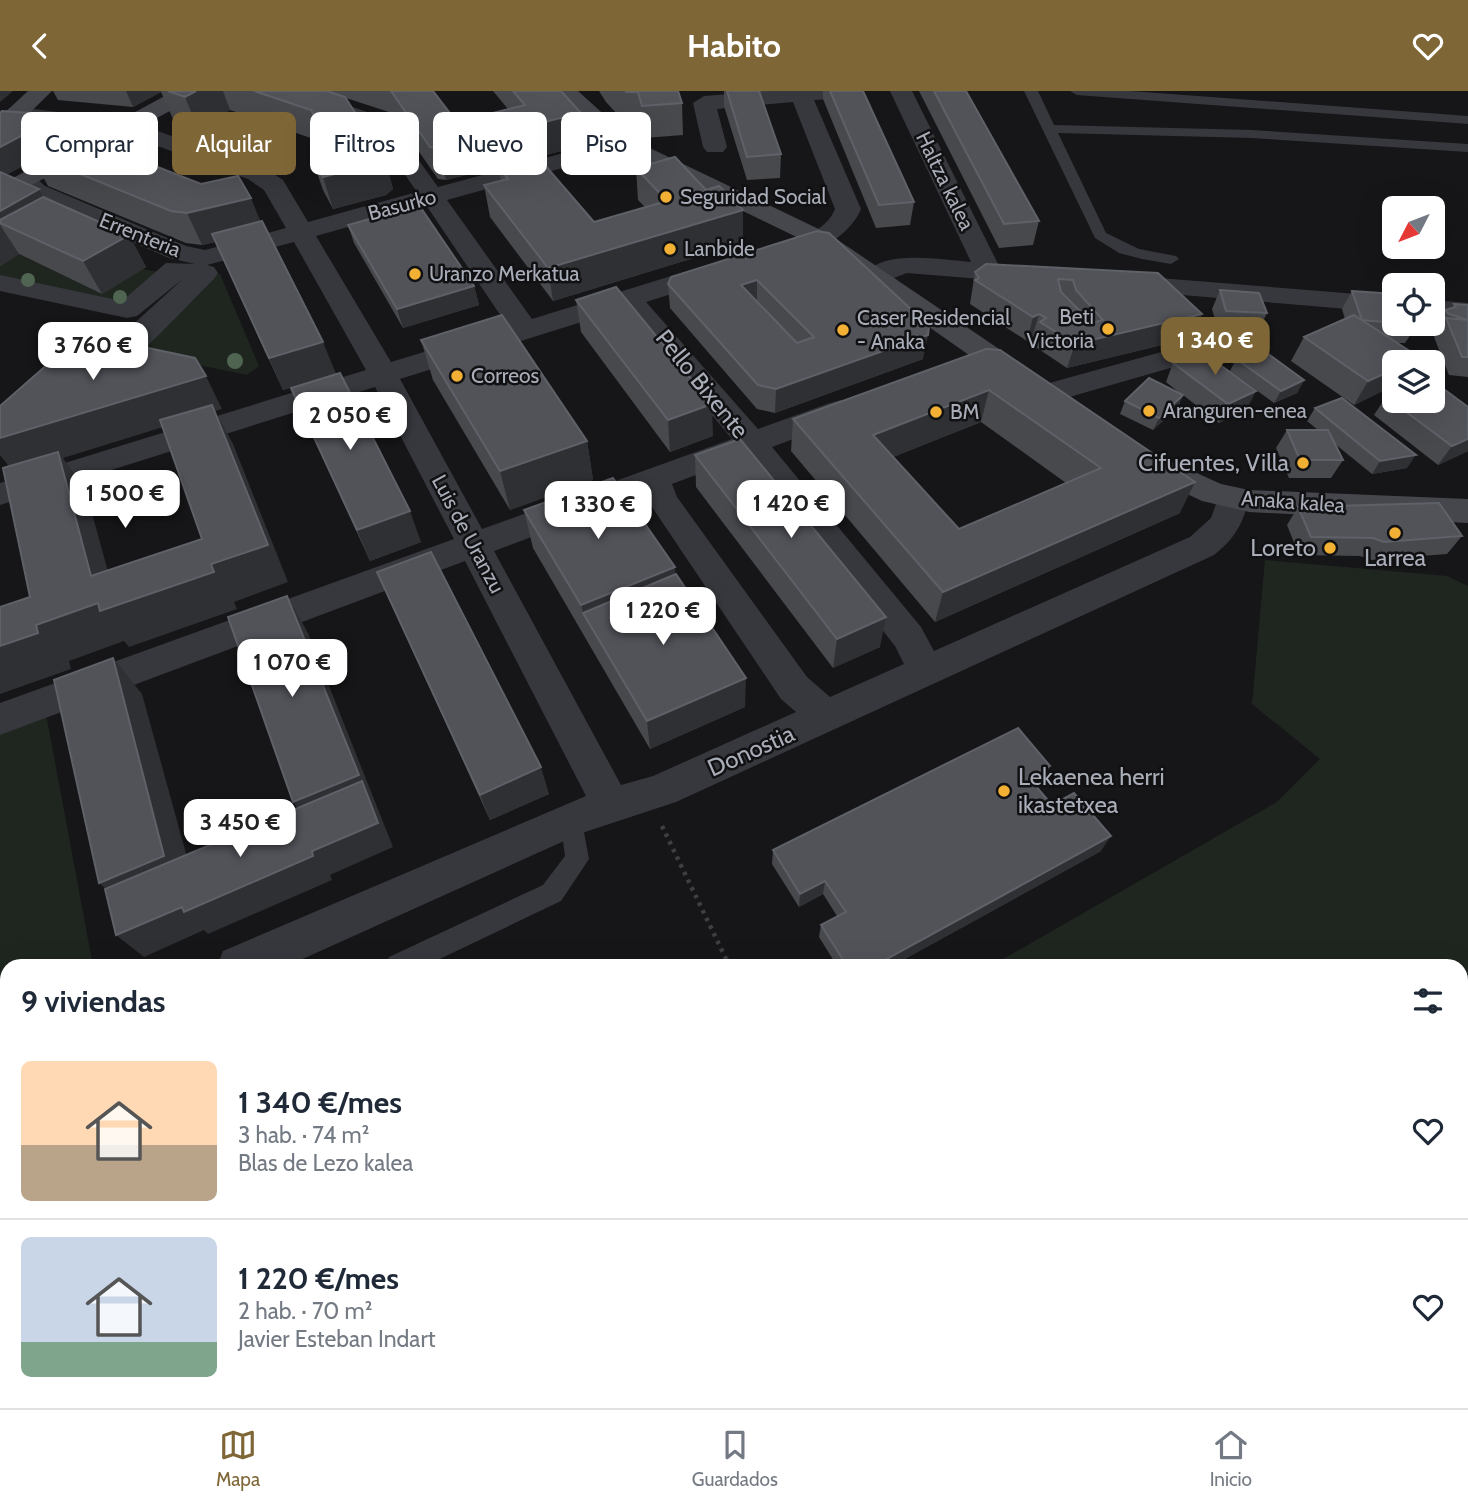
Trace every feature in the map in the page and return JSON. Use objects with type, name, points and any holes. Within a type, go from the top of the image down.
[{"type":"street","points":[[8,121],[41,91]]},
{"type":"street","points":[[153,112],[190,91]]},
{"type":"street","points":[[285,91],[378,122],[517,316],[519,322],[516,333]]},
{"type":"street","points":[[565,91],[588,112]]},
{"type":"street","points":[[715,147],[704,103],[844,91]]},
{"type":"street","name":"Haltza kalea","points":[[901,91],[988,271]]},
{"type":"street","points":[[0,494],[820,239],[841,225],[848,209],[802,95]]},
{"type":"street","name":"Luis de Uranzu","points":[[158,139],[267,179],[274,185],[383,374],[611,805]]},
{"type":"street","points":[[651,158],[820,239],[1078,416]]},
{"type":"street","name":"Basurko","points":[[302,232],[561,161]]},
{"type":"street","points":[[0,195],[37,175]]},
{"type":"street","name":"Errenteria","points":[[26,181],[36,191],[156,243],[194,256],[220,255],[302,232]]},
{"type":"street","points":[[875,277],[904,265],[1058,277]]},
{"type":"street","points":[[0,283],[127,310],[175,269],[205,273],[124,349],[73,392]]},
{"type":"street","points":[[1099,281],[1382,304]]},
{"type":"street","name":"Pello Bixente","points":[[629,299],[638,305],[908,637],[926,671]]},
{"type":"street","points":[[1445,309],[1468,311]]},
{"type":"street","points":[[1045,394],[1237,340]]},
{"type":"street","points":[[956,371],[992,358]]},
{"type":"street","points":[[0,719],[865,402]]},
{"type":"street","name":"Anaka kalea","points":[[1122,445],[1183,481],[1232,498],[1269,504],[1468,511]]},
{"type":"street","points":[[653,478],[662,500],[794,688],[827,717]]},
{"type":"street","name":"Donostia","points":[[255,959],[572,818],[663,790],[1202,547],[1224,529],[1231,514],[1232,498]]},
{"type":"lane","points":[[1031,91],[1100,235],[1115,247],[1134,254],[1171,259]]},
{"type":"lane","points":[[1077,91],[1468,120]]},
{"type":"lane","points":[[1048,129],[1252,134],[1468,148]]},
{"type":"lane","points":[[413,959],[552,893],[577,859],[572,818]]},
{"type":"path","points":[[663,790],[661,824],[727,959]]},
{"type":"shaded area","points":[[18,254],[102,294],[142,269],[169,274],[127,310],[0,283],[0,265]]},
{"type":"shaded area","points":[[205,273],[220,274],[259,366],[247,375],[124,350]]},
{"type":"shaded area","points":[[1265,560],[1447,576],[1468,586],[1468,959],[1003,959],[1277,802],[1320,759],[1252,704]]},
{"type":"shaded area","points":[[44,703],[92,959],[0,959],[0,719]]},
{"type":"building","points":[[168,91],[196,91],[185,97]]},
{"type":"building","points":[[254,91],[327,91],[345,97],[355,112],[311,110]]},
{"type":"building","points":[[391,91],[433,91],[449,112],[433,112],[433,147],[419,131],[419,112],[406,112]]},
{"type":"building","points":[[513,91],[561,91],[580,112],[561,112],[561,118],[547,121],[547,112],[497,112],[525,105]]},
{"type":"building","points":[[625,91],[678,91],[682,103],[642,106],[638,92]]},
{"type":"building","points":[[727,91],[759,91],[781,154],[747,157]]},
{"type":"building","points":[[830,91],[863,91],[914,202],[879,205]]},
{"type":"building","points":[[934,91],[966,91],[1039,221],[1004,224]]},
{"type":"building","points":[[21,112],[21,136],[0,147],[0,113]]},
{"type":"building","points":[[675,157],[706,190],[719,186],[743,210],[548,268],[484,185],[508,179],[505,175],[547,175],[547,168],[594,222],[667,201],[643,175],[651,175],[651,164]]},
{"type":"building","points":[[158,167],[172,175],[201,184],[238,176],[251,198],[187,213],[171,211],[83,175],[158,175]]},
{"type":"building","points":[[0,172],[39,189],[0,211]]},
{"type":"building","points":[[43,197],[129,235],[83,261],[0,223],[0,220]]},
{"type":"building","name":"Uranzo Merkatua","points":[[419,205],[474,286],[397,309],[348,225]]},
{"type":"building","points":[[262,221],[323,342],[269,358],[212,234]]},
{"type":"building","name":"Caser Residencial - Anaka","points":[[817,231],[829,233],[929,326],[928,335],[776,389],[758,385],[668,284],[671,277]],"holes":[[[757,280],[814,337],[797,343],[741,285]]]},
{"type":"building","points":[[986,264],[1158,273],[1202,314],[1075,344],[1040,322],[1046,318],[1039,314],[1033,317],[975,280],[979,278],[975,272]],"holes":[[[1058,279],[1073,280],[1076,290],[1103,320],[1092,323],[1061,292]]]},
{"type":"building","points":[[616,287],[712,404],[668,420],[576,300]]},
{"type":"building","points":[[1220,290],[1259,293],[1267,313],[1226,311]]},
{"type":"building","points":[[1352,291],[1382,293],[1382,322],[1362,320]]},
{"type":"building","points":[[1454,304],[1468,305],[1468,320],[1445,310],[1456,307]]},
{"type":"building","points":[[502,315],[587,441],[500,471],[421,340]]},
{"type":"building","points":[[1354,315],[1382,333],[1382,336],[1386,336],[1408,350],[1382,350],[1382,375],[1368,381],[1304,337]]},
{"type":"building","points":[[1446,318],[1468,320],[1468,357],[1462,357]]},
{"type":"building","points":[[82,334],[195,358],[206,376],[0,438],[0,406]]},
{"type":"building","points":[[1260,348],[1304,380],[1281,391],[1236,359]]},
{"type":"building","points":[[986,349],[1000,350],[1195,482],[943,592],[793,419]],"holes":[[[989,390],[1101,468],[959,529],[873,435]]]},
{"type":"building","points":[[1201,351],[1256,391],[1228,404],[1173,363]]},
{"type":"building","points":[[340,373],[410,511],[357,530],[291,388]]},
{"type":"building","points":[[1149,378],[1183,395],[1159,418],[1125,401]]},
{"type":"building","points":[[1445,390],[1468,407],[1468,439],[1452,446],[1408,413],[1445,413]]},
{"type":"building","points":[[1342,398],[1416,455],[1380,461],[1315,408]]},
{"type":"building","points":[[212,405],[268,545],[211,564],[214,572],[100,611],[98,603],[36,625],[38,633],[0,646],[0,607],[30,597],[3,468],[58,452],[91,576],[202,539],[160,420]]},
{"type":"building","points":[[1287,430],[1328,430],[1343,460],[1300,460]]},
{"type":"building","points":[[740,439],[886,617],[837,639],[695,455]]},
{"type":"building","points":[[613,478],[675,567],[581,605],[524,510]]},
{"type":"building","points":[[1439,503],[1462,536],[1384,542],[1373,538],[1311,537],[1298,507]]},
{"type":"building","points":[[431,552],[541,767],[480,795],[377,572]]},
{"type":"building","points":[[676,574],[746,678],[647,721],[583,613]]},
{"type":"building","points":[[287,596],[359,775],[293,802],[228,617]]},
{"type":"building","points":[[113,658],[164,856],[99,883],[54,680]]},
{"type":"building","points":[[1018,728],[1050,766],[1028,777],[1052,805],[1074,793],[1111,836],[887,959],[843,959],[821,925],[846,912],[825,881],[800,894],[773,850]]},
{"type":"building","points":[[362,781],[378,823],[312,851],[313,856],[184,912],[182,907],[116,935],[105,889]]},
{"type":"place","name":"Seguridad Social","points":[[666,197]]},
{"type":"place","name":"Lanbide","points":[[670,249]]},
{"type":"place","name":"Uranzo Merkatua","points":[[415,274]]},
{"type":"place","name":"Beti Victoria","points":[[1108,329]]},
{"type":"place","name":"Caser Residencial - Anaka","points":[[843,330]]},
{"type":"place","name":"Correos","points":[[457,376]]},
{"type":"place","name":"Aranguren-enea","points":[[1149,411]]},
{"type":"place","name":"BM","points":[[936,412]]},
{"type":"place","name":"Cifuentes, Villa","points":[[1303,463]]},
{"type":"place","name":"Larrea","points":[[1395,533]]},
{"type":"place","name":"Loreto","points":[[1330,548]]},
{"type":"place","name":"Lekaenea herri ikastetxea","points":[[1004,791]]}]
